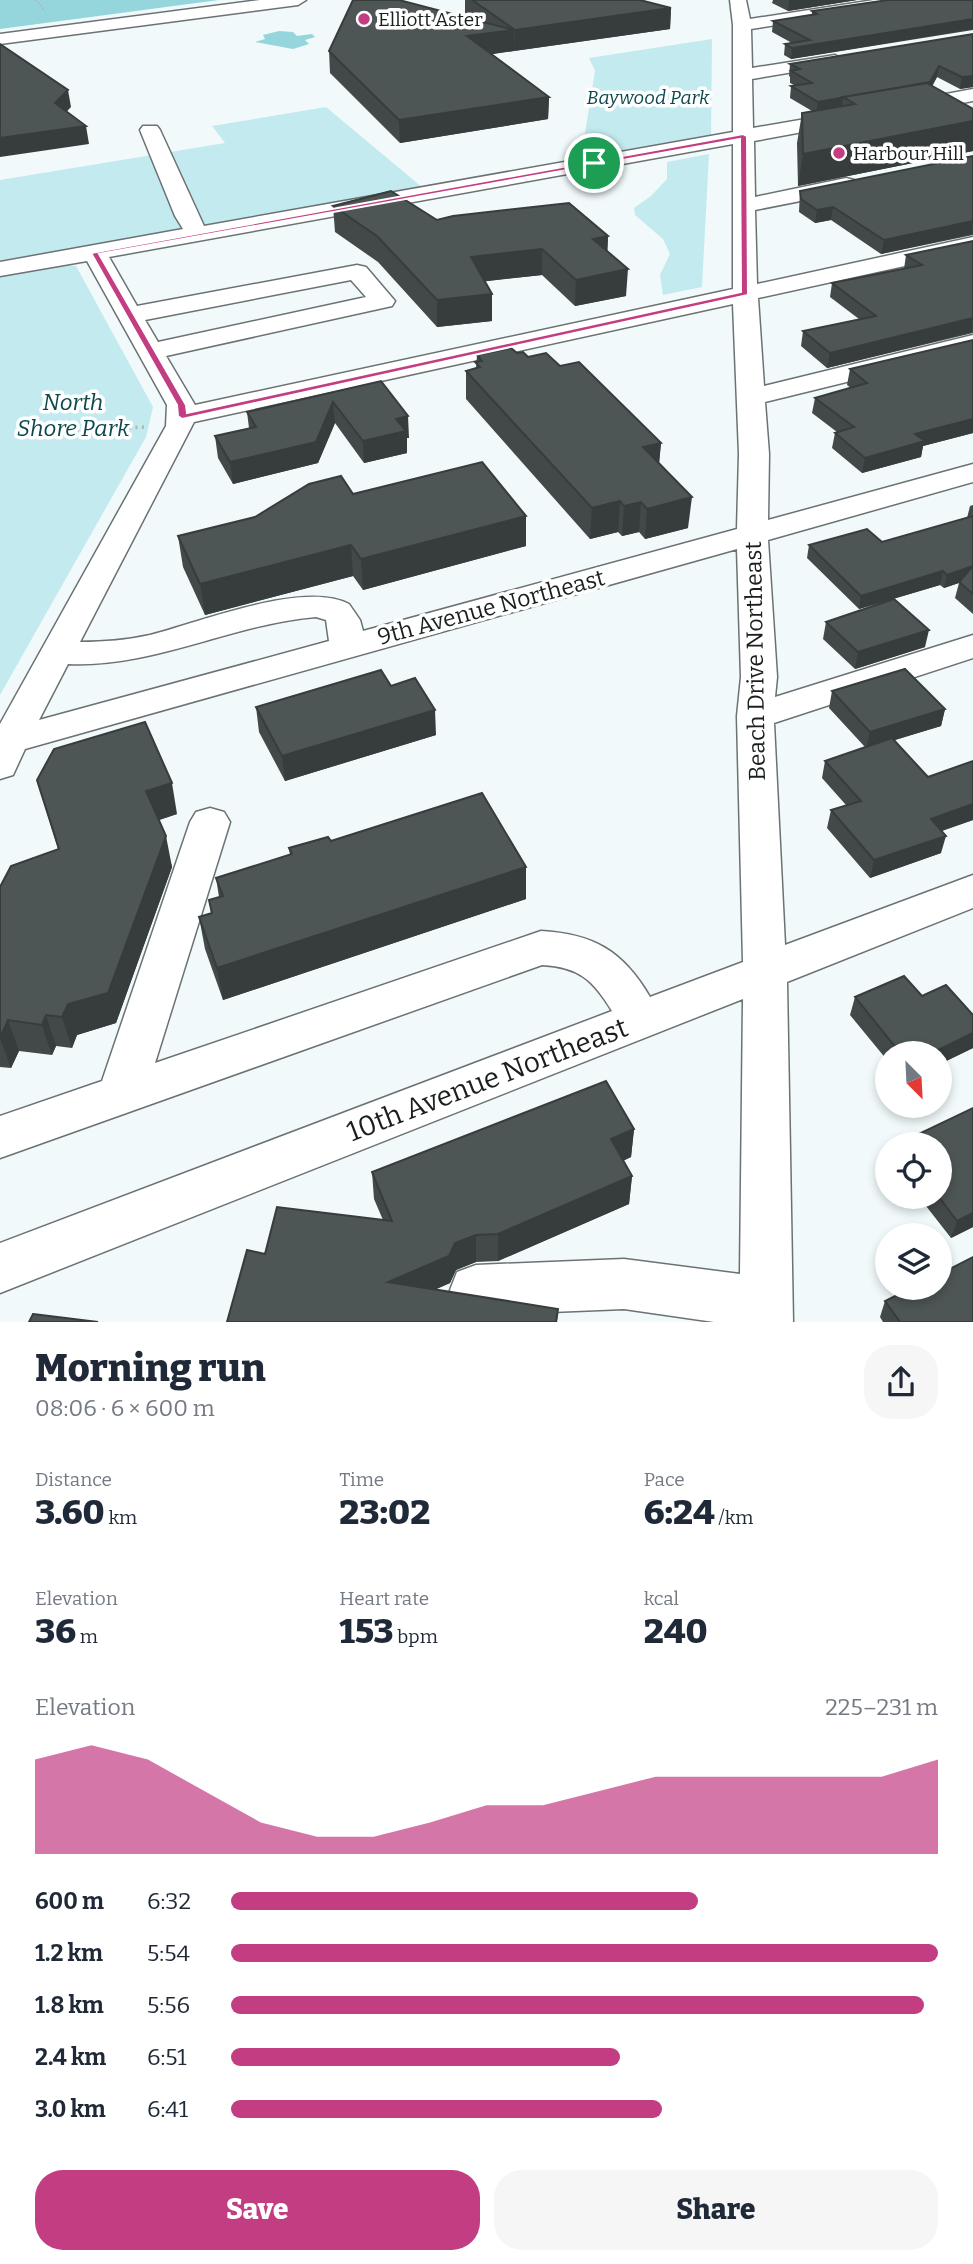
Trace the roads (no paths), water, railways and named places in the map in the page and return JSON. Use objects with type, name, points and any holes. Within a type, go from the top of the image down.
[{"type":"street","points":[[0,39],[298,0]]},
{"type":"street","name":"Beach Drive Northeast","points":[[738,0],[742,25],[745,293],[754,454],[752,535],[759,677],[755,716],[765,972],[766,1313]]},
{"type":"street","points":[[742,25],[908,0]]},
{"type":"street","points":[[741,75],[850,57]]},
{"type":"street","points":[[891,110],[973,95]]},
{"type":"street","points":[[929,103],[962,120]]},
{"type":"street","points":[[0,270],[863,115]]},
{"type":"street","points":[[150,130],[186,216],[198,234]]},
{"type":"street","points":[[746,205],[867,181]]},
{"type":"street","points":[[181,421],[973,244]]},
{"type":"street","points":[[5,754],[181,421],[181,405],[94,253]]},
{"type":"street","points":[[130,315],[357,272],[383,301],[151,351]]},
{"type":"street","points":[[751,397],[973,343]]},
{"type":"street","name":"9th Avenue Northeast","points":[[5,754],[346,646],[973,473]]},
{"type":"street","points":[[59,652],[92,654],[135,649],[288,608],[314,604],[335,610],[345,624],[346,646]]},
{"type":"street","points":[[755,716],[973,646]]},
{"type":"street","points":[[121,1095],[210,822]]},
{"type":"street","name":"10th Avenue Northeast","points":[[0,1268],[765,972],[970,896]]},
{"type":"street","points":[[0,1137],[541,948],[565,948],[599,962],[620,983],[640,1020]]},
{"type":"street","points":[[477,1290],[624,1284],[766,1313]]},
{"type":"place","name":"Elliott Aster","points":[[364,19]]},
{"type":"place","name":"Harbour Hill","points":[[839,153]]},
{"type":"park label","name":"Baywood Park","points":[[648,97]]},
{"type":"park label","name":"North Shore Park","points":[[73,415]]}]
